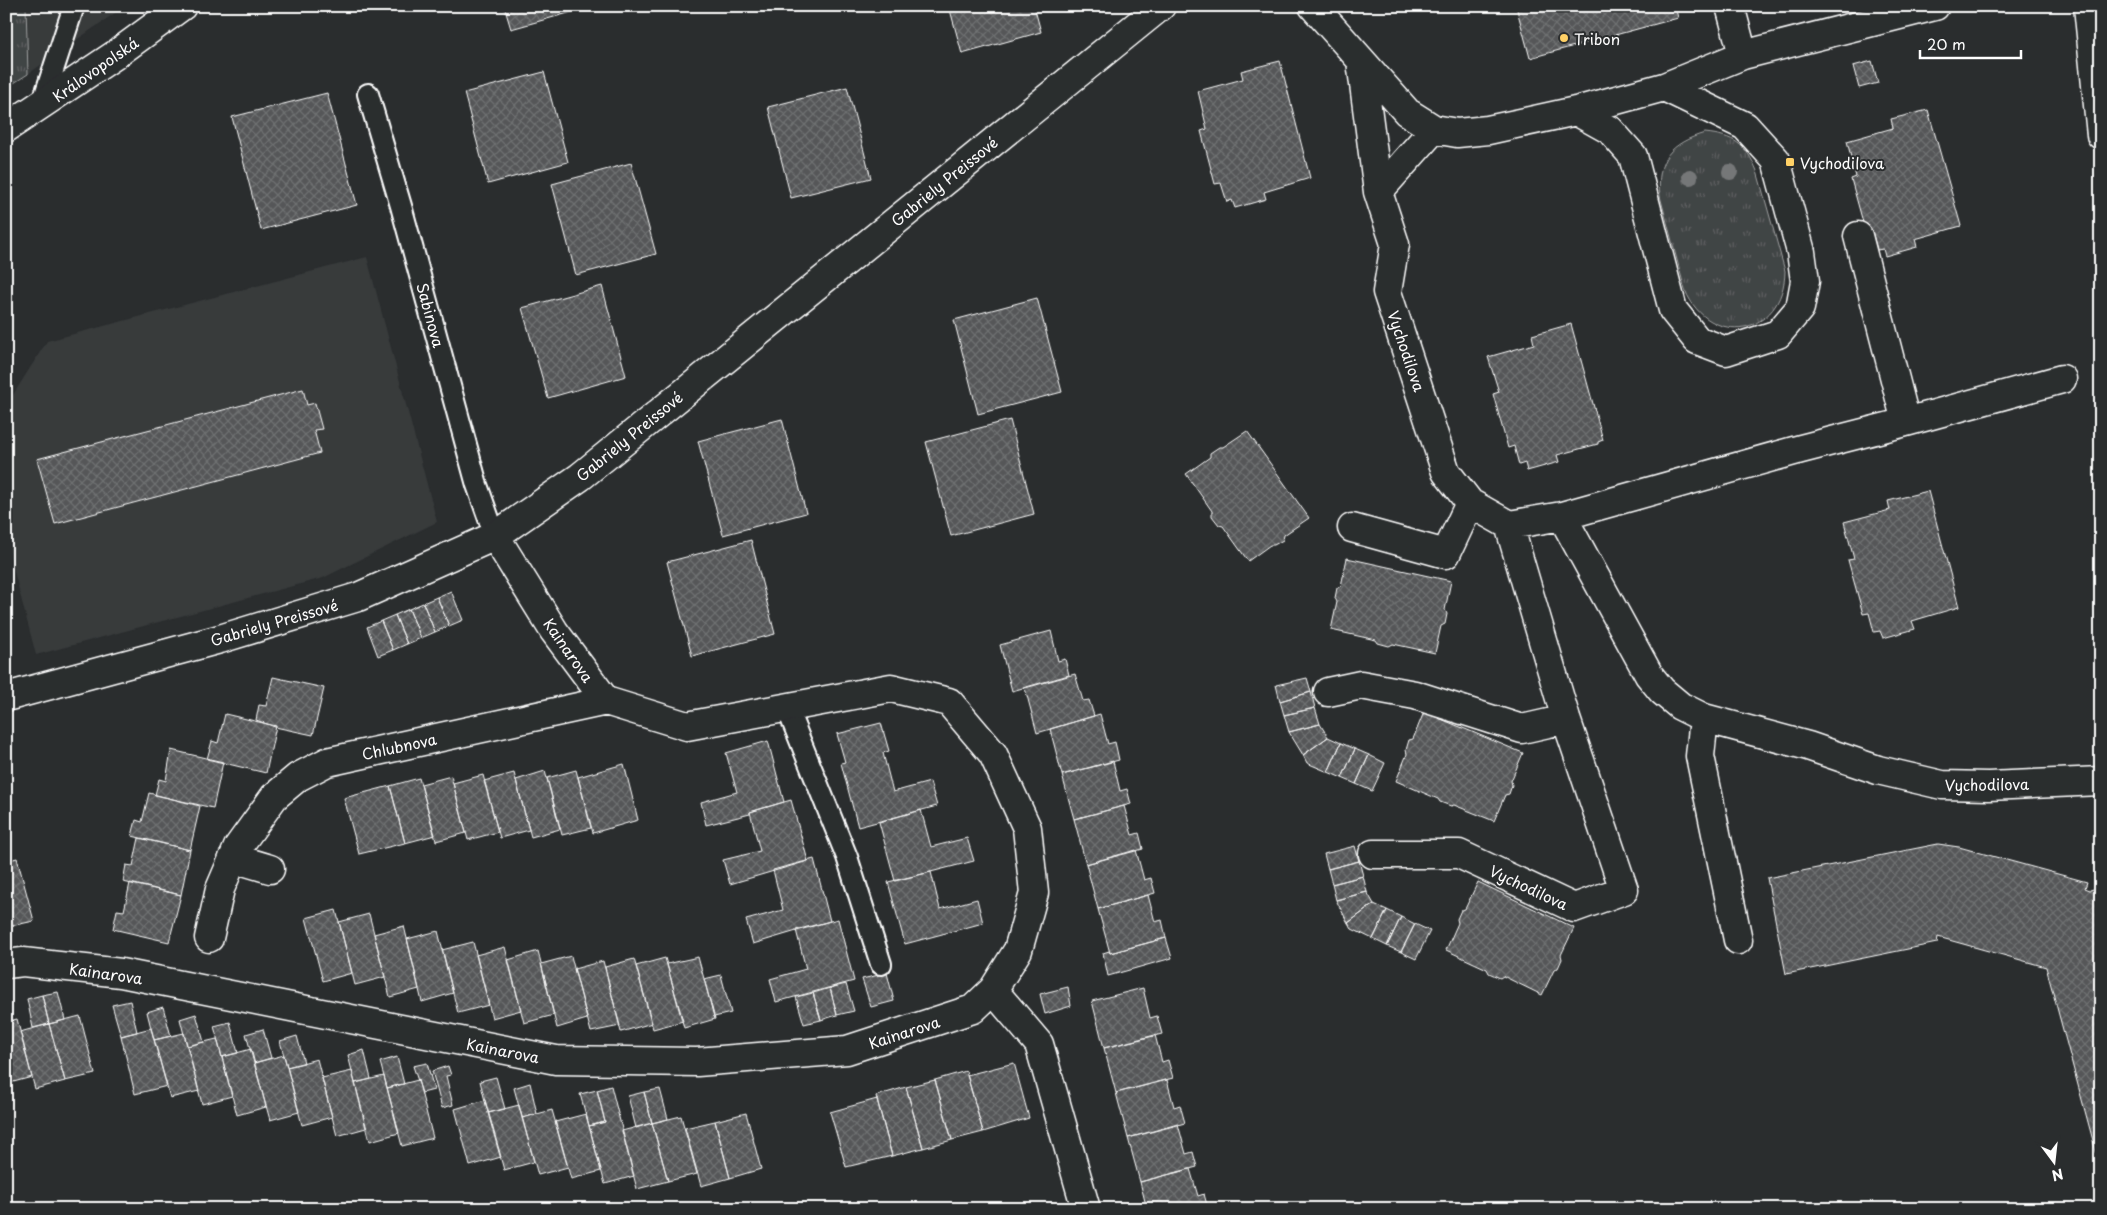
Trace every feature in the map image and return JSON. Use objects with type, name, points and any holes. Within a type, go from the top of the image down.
[{"type":"street","name":"Královopolská","points":[[6,128],[41,106],[182,6]]},
{"type":"street","name":"Gabriely Preissové","points":[[6,696],[220,639],[358,597],[496,536],[580,477],[1161,6]]},
{"type":"street","points":[[1313,6],[1406,112],[1434,129],[1457,133],[1488,130],[1576,111],[1664,87],[1743,54],[1931,7]]},
{"type":"street","points":[[1730,6],[1743,54]]},
{"type":"street","points":[[2088,6],[2101,136]]},
{"type":"street","name":"Vychodilova","points":[[1361,62],[1378,192],[1395,244],[1387,292],[1446,472],[1470,503],[1508,526],[1566,719],[1624,890],[1574,908],[1459,854],[1373,854]]},
{"type":"street","points":[[1576,111],[1610,130],[1633,156],[1673,310],[1697,340],[1726,352],[1778,334],[1800,308],[1805,281],[1801,252],[1776,160],[1745,126],[1664,87]]},
{"type":"street","points":[[1378,192],[1434,129]]},
{"type":"street","points":[[1858,236],[1906,422]]},
{"type":"street","points":[[1508,526],[1562,516],[1800,449],[2062,379]]},
{"type":"street","points":[[1352,528],[1446,554],[1470,503]]},
{"type":"street","name":"Vychodilova","points":[[1562,516],[1649,675],[1662,691],[1680,706],[1704,718],[1808,746],[1878,770],[1942,785],[1988,786],[2101,781]]},
{"type":"street","name":"Kainarova","points":[[6,964],[23,962],[121,973],[556,1060],[698,1062],[847,1050],[973,1009],[993,990],[1018,950],[1034,893],[1027,828],[993,754],[949,702],[891,688],[687,726],[606,701],[554,631],[496,536]]},
{"type":"street","points":[[1328,692],[1361,685],[1415,695],[1522,730],[1566,719]]},
{"type":"street","name":"Chlubnova","points":[[209,938],[220,889],[238,847],[274,797],[298,777],[328,762],[606,701]]},
{"type":"street","points":[[1704,718],[1700,756],[1738,940]]},
{"type":"street","points":[[233,858],[270,869]]},
{"type":"street","points":[[993,990],[1039,1044],[1086,1209]]},
{"type":"lane","points":[[41,106],[74,6]]},
{"type":"lane","name":"Sabinova","points":[[368,94],[401,206],[477,485],[496,536]]},
{"type":"lane","points":[[788,708],[846,857],[881,964]]},
{"type":"shaded area","points":[[26,6],[125,6],[28,74]]},
{"type":"shaded area","points":[[367,257],[437,522],[323,578],[36,655],[6,541],[6,406],[47,341]]},
{"type":"green space","points":[[6,6],[26,6],[28,74],[6,88]]},
{"type":"green space","points":[[1705,133],[1724,136],[1738,143],[1753,162],[1785,271],[1781,293],[1772,310],[1760,321],[1744,327],[1727,327],[1711,321],[1696,309],[1685,290],[1660,196],[1659,183],[1661,172],[1668,154],[1683,142]]},
{"type":"building","points":[[504,6],[589,6],[590,7],[511,29]]},
{"type":"building","points":[[949,6],[1034,6],[1041,32],[962,54]]},
{"type":"building","name":"Tribon","points":[[1516,6],[1675,6],[1678,18],[1530,58]]},
{"type":"building","points":[[1280,61],[1310,178],[1264,192],[1266,199],[1235,208],[1232,200],[1227,202],[1221,183],[1215,184],[1201,131],[1207,129],[1198,91],[1243,79],[1241,71]]},
{"type":"building","points":[[1872,61],[1878,83],[1859,88],[1853,66]]},
{"type":"building","points":[[544,72],[568,162],[488,184],[464,93]]},
{"type":"building","points":[[847,87],[871,178],[791,198],[768,107]]},
{"type":"building","points":[[327,93],[357,205],[261,230],[232,117]]},
{"type":"building","points":[[1928,110],[1961,226],[1915,239],[1917,247],[1885,256],[1883,249],[1877,250],[1872,231],[1866,233],[1851,179],[1856,177],[1847,141],[1893,128],[1891,119]]},
{"type":"building","points":[[631,163],[656,254],[576,275],[552,184]]},
{"type":"building","points":[[602,286],[626,376],[548,398],[522,308]]},
{"type":"building","points":[[1037,298],[1062,392],[978,414],[954,320]]},
{"type":"building","points":[[1571,324],[1603,440],[1598,442],[1598,444],[1557,455],[1559,462],[1527,471],[1525,463],[1519,465],[1514,446],[1508,448],[1493,394],[1499,392],[1488,357],[1534,344],[1532,335]]},
{"type":"building","points":[[303,389],[307,405],[315,403],[322,429],[314,430],[320,453],[55,524],[37,459]]},
{"type":"building","points":[[782,419],[806,513],[723,535],[698,441]]},
{"type":"building","points":[[1010,420],[1034,514],[951,536],[926,442]]},
{"type":"building","points":[[1247,431],[1309,518],[1284,535],[1283,540],[1270,545],[1248,561],[1223,526],[1219,525],[1212,516],[1212,511],[1186,474],[1210,457],[1210,453]]},
{"type":"building","points":[[1928,491],[1959,607],[1912,621],[1915,629],[1883,638],[1880,631],[1874,632],[1869,613],[1863,614],[1848,560],[1854,559],[1844,522],[1890,510],[1888,501]]},
{"type":"building","points":[[751,540],[775,634],[692,656],[667,562]]},
{"type":"building","points":[[1347,558],[1451,581],[1445,610],[1447,614],[1445,624],[1441,626],[1435,653],[1393,644],[1389,646],[1378,643],[1376,640],[1331,630],[1337,602],[1335,598],[1337,588],[1341,586]]},
{"type":"building","points":[[451,591],[463,620],[449,626],[437,597]]},
{"type":"building","points":[[437,597],[449,626],[435,632],[423,603]]},
{"type":"building","points":[[423,603],[435,632],[421,638],[409,609]]},
{"type":"building","points":[[409,609],[421,638],[407,644],[395,615]]},
{"type":"building","points":[[395,615],[407,644],[393,650],[381,621]]},
{"type":"building","points":[[381,621],[393,650],[378,656],[367,627]]},
{"type":"building","points":[[1051,631],[1058,661],[1065,659],[1069,675],[1012,691],[1000,645]]},
{"type":"building","points":[[1075,674],[1083,701],[1089,700],[1094,716],[1037,733],[1025,688]]},
{"type":"building","points":[[273,677],[324,688],[313,735],[275,727],[256,720],[259,705],[266,706]]},
{"type":"building","points":[[1307,678],[1311,692],[1280,701],[1276,685]]},
{"type":"building","points":[[1311,692],[1315,708],[1284,715],[1280,701]]},
{"type":"building","points":[[1315,708],[1320,724],[1289,732],[1284,715]]},
{"type":"building","points":[[1424,712],[1523,753],[1511,781],[1512,785],[1509,794],[1505,795],[1494,821],[1454,805],[1451,806],[1440,802],[1438,799],[1396,781],[1407,754],[1406,750],[1409,740],[1413,739]]},
{"type":"building","points":[[225,714],[276,726],[266,773],[207,759],[212,741],[218,743]]},
{"type":"building","points":[[1100,714],[1108,744],[1115,742],[1119,760],[1062,775],[1050,729]]},
{"type":"building","points":[[881,723],[889,751],[883,753],[893,792],[930,782],[937,806],[858,827],[841,763],[845,762],[837,734]]},
{"type":"building","points":[[1320,724],[1328,737],[1303,755],[1289,732]]},
{"type":"building","points":[[1328,737],[1341,743],[1328,772],[1307,763],[1303,755]]},
{"type":"building","points":[[768,741],[784,802],[750,812],[750,814],[706,825],[701,802],[737,792],[726,753]]},
{"type":"building","points":[[1341,743],[1355,749],[1342,778],[1328,772]]},
{"type":"building","points":[[1355,749],[1369,755],[1356,784],[1342,778]]},
{"type":"building","points":[[171,750],[223,762],[213,808],[155,795],[159,779],[166,781]]},
{"type":"building","points":[[1369,755],[1385,763],[1372,791],[1356,784]]},
{"type":"building","points":[[1113,761],[1120,791],[1127,789],[1131,804],[1074,819],[1062,775]]},
{"type":"building","points":[[624,764],[638,820],[593,833],[578,777]]},
{"type":"building","points":[[576,770],[591,828],[562,835],[547,778]]},
{"type":"building","points":[[545,771],[560,829],[531,837],[516,780]]},
{"type":"building","points":[[514,773],[529,830],[500,838],[484,781]]},
{"type":"building","points":[[483,775],[498,832],[468,840],[453,783]]},
{"type":"building","points":[[451,776],[466,833],[436,841],[421,784]]},
{"type":"building","points":[[419,778],[435,835],[405,843],[390,786]]},
{"type":"building","points":[[390,786],[405,843],[359,854],[344,798]]},
{"type":"building","points":[[149,793],[200,806],[190,850],[132,836],[136,820],[142,822]]},
{"type":"building","points":[[791,800],[808,861],[730,884],[723,860],[760,851],[750,812]]},
{"type":"building","points":[[1124,806],[1132,835],[1139,833],[1143,849],[1086,864],[1074,819]]},
{"type":"building","points":[[921,810],[931,847],[967,838],[974,861],[895,881],[879,822]]},
{"type":"building","points":[[139,838],[190,850],[181,895],[123,882],[126,865],[133,866]]},
{"type":"building","points":[[1938,844],[1959,847],[2087,882],[2085,888],[2090,890],[2101,887],[2101,1158],[2098,1159],[2046,967],[1938,937],[1937,943],[1786,974],[1767,878]]},
{"type":"building","points":[[1355,846],[1359,861],[1328,869],[1324,854]]},
{"type":"building","points":[[1136,850],[1144,880],[1151,878],[1155,893],[1098,909],[1086,864]]},
{"type":"building","points":[[17,858],[34,921],[6,927],[6,861]]},
{"type":"building","points":[[814,859],[830,921],[753,944],[746,920],[783,910],[773,870]]},
{"type":"building","points":[[1359,861],[1363,876],[1332,884],[1328,869]]},
{"type":"building","points":[[931,872],[940,909],[977,899],[983,923],[905,944],[888,882]]},
{"type":"building","points":[[1363,876],[1367,892],[1336,900],[1332,884]]},
{"type":"building","points":[[1478,882],[1574,928],[1561,955],[1562,959],[1558,968],[1554,970],[1542,995],[1503,976],[1500,978],[1489,973],[1487,969],[1446,950],[1458,923],[1457,919],[1461,910],[1465,909]]},
{"type":"building","points":[[130,883],[181,895],[169,942],[113,929],[117,910],[124,911]]},
{"type":"building","points":[[1367,892],[1374,904],[1348,923],[1336,900]]},
{"type":"building","points":[[1148,895],[1155,922],[1162,920],[1166,938],[1110,953],[1098,909]]},
{"type":"building","points":[[1374,904],[1387,910],[1373,939],[1352,929],[1348,923]]},
{"type":"building","points":[[336,910],[352,973],[323,981],[306,918]]},
{"type":"building","points":[[1387,910],[1401,917],[1387,946],[1373,939]]},
{"type":"building","points":[[369,914],[385,977],[355,985],[339,922]]},
{"type":"building","points":[[1401,917],[1415,924],[1401,952],[1387,946]]},
{"type":"building","points":[[838,919],[854,981],[776,1002],[770,979],[806,969],[796,930]]},
{"type":"building","points":[[1415,924],[1430,931],[1416,959],[1401,952]]},
{"type":"building","points":[[404,926],[419,989],[390,997],[374,934]]},
{"type":"building","points":[[438,931],[453,993],[422,1002],[407,939]]},
{"type":"building","points":[[1166,938],[1172,958],[1108,976],[1103,953],[1109,951],[1110,953]]},
{"type":"building","points":[[473,942],[489,1005],[458,1013],[442,950]]},
{"type":"building","points":[[505,947],[521,1010],[492,1018],[476,955]]},
{"type":"building","points":[[538,951],[554,1015],[524,1023],[508,960]]},
{"type":"building","points":[[571,956],[587,1019],[557,1028],[541,964]]},
{"type":"building","points":[[698,957],[715,1019],[684,1028],[667,964]]},
{"type":"building","points":[[665,958],[683,1021],[653,1029],[636,966]]},
{"type":"building","points":[[634,959],[652,1023],[621,1032],[605,967]]},
{"type":"building","points":[[603,961],[620,1026],[591,1032],[574,969]]},
{"type":"building","points":[[887,973],[894,1001],[871,1007],[862,979]]},
{"type":"building","points":[[721,975],[731,1013],[714,1017],[704,979]]},
{"type":"building","points":[[846,984],[854,1011],[837,1015],[830,988]]},
{"type":"building","points":[[1068,987],[1071,1006],[1045,1014],[1040,994]]},
{"type":"building","points":[[830,988],[837,1015],[821,1020],[813,993]]},
{"type":"building","points":[[1143,988],[1150,1018],[1157,1016],[1162,1034],[1104,1048],[1092,1001]]},
{"type":"building","points":[[58,992],[65,1020],[49,1024],[42,995]]},
{"type":"building","points":[[813,993],[821,1020],[804,1024],[796,997]]},
{"type":"building","points":[[42,995],[49,1024],[33,1028],[27,999]]},
{"type":"building","points":[[130,1001],[137,1032],[121,1036],[112,1005]]},
{"type":"building","points":[[163,1007],[171,1036],[154,1040],[147,1012]]},
{"type":"building","points":[[196,1014],[204,1042],[187,1046],[180,1019]]},
{"type":"building","points":[[80,1016],[95,1074],[65,1081],[49,1024]]},
{"type":"building","points":[[17,1019],[32,1077],[6,1084],[6,1022]]},
{"type":"building","points":[[230,1022],[238,1053],[222,1057],[214,1026]]},
{"type":"building","points":[[49,1024],[65,1081],[35,1089],[20,1032]]},
{"type":"building","points":[[151,1028],[167,1086],[135,1094],[121,1036]]},
{"type":"building","points":[[263,1029],[271,1058],[254,1063],[246,1034]]},
{"type":"building","points":[[184,1033],[199,1091],[170,1098],[154,1040]]},
{"type":"building","points":[[1155,1035],[1162,1062],[1168,1060],[1173,1078],[1116,1093],[1104,1048]]},
{"type":"building","points":[[297,1036],[304,1063],[287,1067],[280,1041]]},
{"type":"building","points":[[217,1039],[232,1096],[202,1104],[187,1046]]},
{"type":"building","points":[[251,1049],[266,1107],[237,1115],[222,1057]]},
{"type":"building","points":[[364,1050],[371,1079],[355,1083],[348,1055]]},
{"type":"building","points":[[284,1055],[299,1112],[270,1120],[254,1063]]},
{"type":"building","points":[[397,1057],[404,1084],[387,1088],[380,1062]]},
{"type":"building","points":[[317,1059],[332,1117],[302,1125],[287,1067]]},
{"type":"building","points":[[427,1063],[434,1090],[422,1093],[413,1066]]},
{"type":"building","points":[[1014,1063],[1029,1118],[983,1132],[967,1075]]},
{"type":"building","points":[[448,1066],[451,1075],[446,1076],[453,1105],[442,1108],[432,1071]]},
{"type":"building","points":[[352,1071],[366,1128],[337,1136],[322,1078]]},
{"type":"building","points":[[966,1071],[983,1132],[952,1140],[935,1080]]},
{"type":"building","points":[[384,1076],[399,1133],[370,1141],[355,1083]]},
{"type":"building","points":[[496,1077],[505,1109],[488,1113],[480,1081]]},
{"type":"building","points":[[418,1080],[433,1138],[402,1146],[387,1088]]},
{"type":"building","points":[[935,1080],[952,1140],[923,1148],[906,1087]]},
{"type":"building","points":[[1167,1080],[1174,1107],[1180,1105],[1185,1123],[1128,1138],[1116,1093]]},
{"type":"building","points":[[530,1083],[537,1114],[522,1118],[514,1088]]},
{"type":"building","points":[[611,1086],[634,1176],[605,1184],[589,1126],[605,1122],[597,1090]]},
{"type":"building","points":[[906,1087],[923,1148],[892,1156],[876,1096]]},
{"type":"building","points":[[660,1089],[668,1119],[652,1123],[644,1092]]},
{"type":"building","points":[[597,1090],[605,1122],[589,1126],[580,1094]]},
{"type":"building","points":[[644,1092],[652,1123],[636,1128],[628,1096]]},
{"type":"building","points":[[877,1099],[892,1156],[846,1167],[830,1112]]},
{"type":"building","points":[[485,1100],[501,1157],[470,1166],[455,1109]]},
{"type":"building","points":[[519,1105],[534,1162],[504,1170],[488,1113]]},
{"type":"building","points":[[552,1110],[568,1167],[538,1175],[522,1118]]},
{"type":"building","points":[[746,1113],[761,1169],[730,1178],[715,1121]]},
{"type":"building","points":[[586,1114],[601,1171],[571,1179],[555,1122]]},
{"type":"building","points":[[681,1116],[697,1174],[668,1181],[652,1123]]},
{"type":"building","points":[[715,1121],[730,1178],[701,1186],[685,1128]]},
{"type":"building","points":[[652,1123],[668,1181],[637,1189],[622,1131]]},
{"type":"building","points":[[1178,1124],[1186,1154],[1193,1152],[1197,1167],[1140,1182],[1128,1138]]},
{"type":"building","points":[[1190,1169],[1198,1196],[1204,1194],[1208,1209],[1147,1209],[1140,1182]]},
{"type":"place","name":"Tribon","points":[[1564,38]]},
{"type":"place","name":"Vychodilova","points":[[1790,162]]}]
